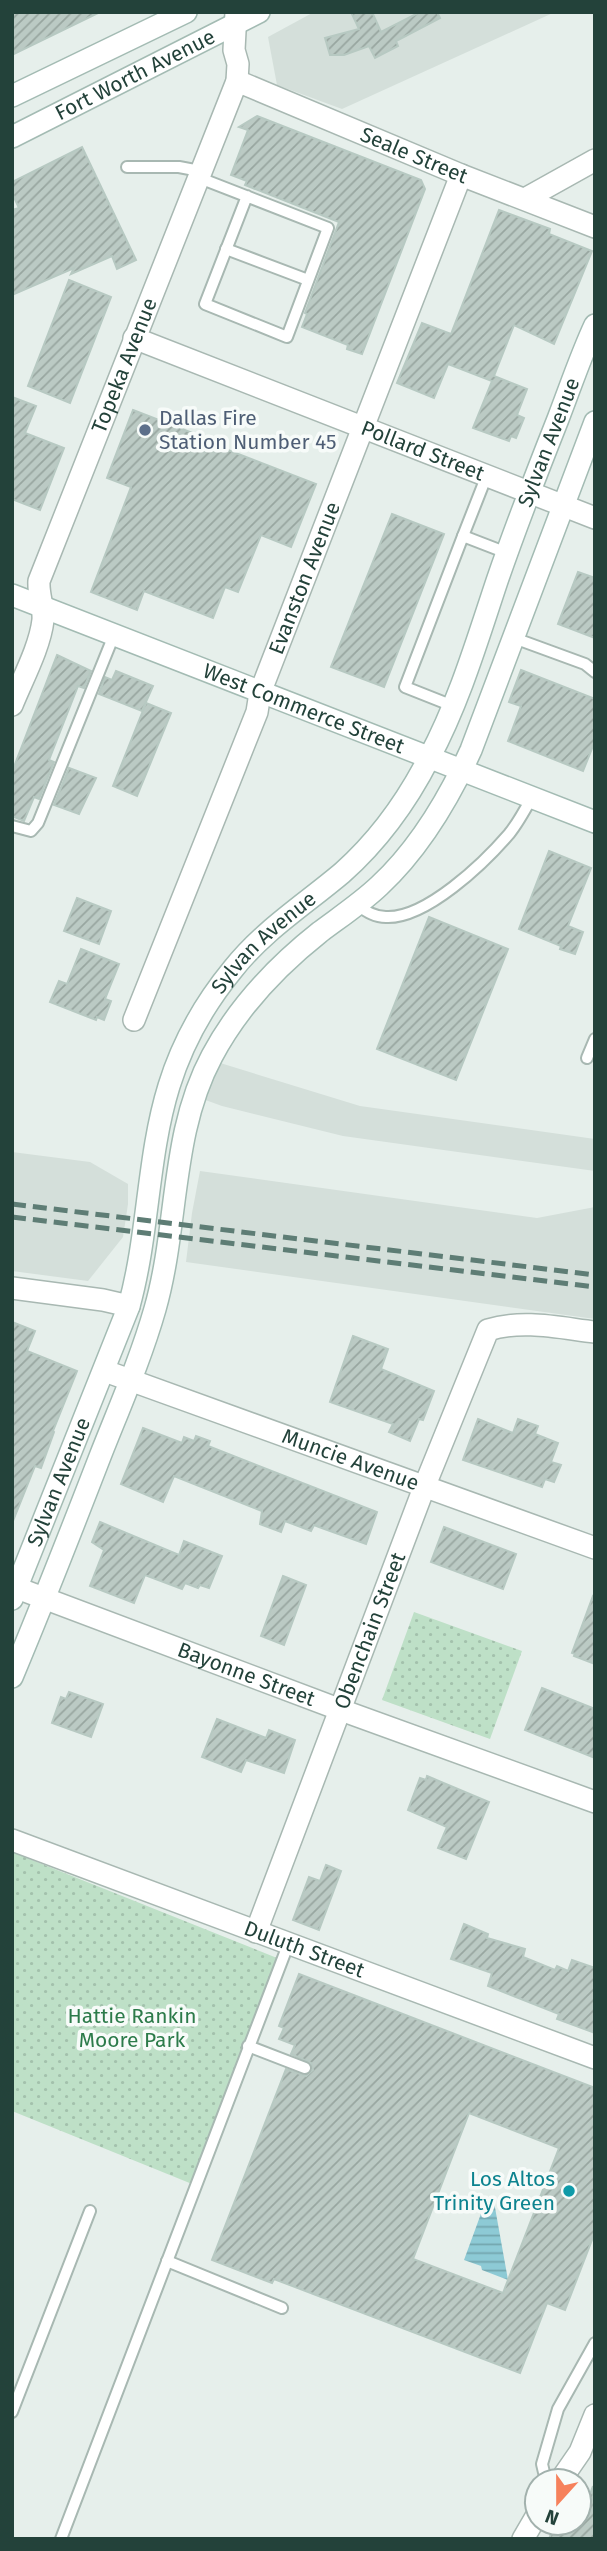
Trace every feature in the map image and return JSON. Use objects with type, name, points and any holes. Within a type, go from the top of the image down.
[{"type":"street","name":"Fort Worth Avenue","points":[[12,96],[186,12]]},
{"type":"street","name":"Fort Worth Avenue","points":[[12,136],[236,18],[260,12]]},
{"type":"street","name":"Topeka Avenue","points":[[12,705],[43,618],[38,592],[39,581],[237,81],[238,64],[234,50],[236,18]]},
{"type":"street","name":"Seale Street","points":[[237,81],[461,175],[595,227]]},
{"type":"street","points":[[525,199],[595,160]]},
{"type":"street","name":"Evanston Avenue","points":[[134,1020],[257,712],[260,693],[461,175]]},
{"type":"street","name":"Sylvan Avenue","points":[[15,1593],[129,1306],[141,1258],[152,1167],[163,1107],[190,1036],[233,968],[261,938],[342,873],[384,829],[430,757],[453,706],[506,553],[595,325]]},
{"type":"street","name":"Pollard Street","points":[[134,338],[361,429],[530,491],[595,519]]},
{"type":"street","name":"Sylvan Avenue","points":[[12,1677],[155,1311],[163,1278],[178,1166],[188,1115],[199,1082],[229,1027],[253,995],[302,948],[379,886],[415,845],[462,770],[595,422]]},
{"type":"street","name":"West Commerce Street","points":[[12,595],[595,822]]},
{"type":"street","points":[[12,1288],[114,1301],[129,1306]]},
{"type":"street","name":"Obenchain Street","points":[[256,1932],[425,1485],[488,1330],[503,1325],[529,1324],[595,1332]]},
{"type":"street","name":"Muncie Avenue","points":[[105,1371],[595,1548]]},
{"type":"street","name":"Bayonne Street","points":[[15,1593],[45,1598],[595,1802]]},
{"type":"street","name":"Duluth Street","points":[[12,1839],[288,1945],[595,2058]]},
{"type":"street","points":[[570,2467],[593,2426]]},
{"type":"lane","points":[[127,167],[179,166],[328,228],[287,337],[205,304],[247,196]]},
{"type":"lane","points":[[226,249],[308,280]]},
{"type":"lane","points":[[453,706],[405,687],[487,475]]},
{"type":"lane","points":[[463,537],[506,553]]},
{"type":"lane","points":[[12,826],[31,831],[38,823],[114,635]]},
{"type":"lane","points":[[514,638],[585,664],[595,671]]},
{"type":"lane","points":[[356,905],[374,916],[387,918],[419,909],[458,882],[485,858],[510,833],[531,797]]},
{"type":"lane","points":[[587,1058],[595,1040]]},
{"type":"lane","points":[[61,2539],[288,1945]]},
{"type":"lane","points":[[248,2046],[305,2068]]},
{"type":"lane","points":[[12,2413],[90,2211]]},
{"type":"lane","points":[[167,2261],[282,2308]]},
{"type":"lane","points":[[543,2467],[558,2409],[595,2343]]},
{"type":"shaded area","points":[[314,12],[555,12],[342,109],[277,85],[268,37]]},
{"type":"shaded area","points":[[217,1062],[360,1106],[595,1139],[595,1171],[343,1136],[222,1106],[200,1098]]},
{"type":"shaded area","points":[[12,1152],[90,1162],[128,1184],[123,1237],[88,1281],[12,1271]]},
{"type":"shaded area","points":[[200,1171],[537,1218],[595,1207],[595,1319],[186,1262]]},
{"type":"green space","points":[[414,1612],[522,1651],[490,1739],[382,1700]]},
{"type":"green space","name":"Hattie Rankin Moore Park","points":[[12,1852],[287,1962],[197,2186],[12,2111]]},
{"type":"water","points":[[486,2200],[494,2202],[508,2280],[464,2260]]},
{"type":"building","points":[[12,12],[100,12],[12,55]]},
{"type":"building","points":[[351,12],[372,12],[381,32],[420,12],[437,12],[440,18],[396,41],[398,46],[375,58],[369,46],[344,55],[330,55],[325,38],[359,29]]},
{"type":"building","points":[[257,116],[421,180],[425,189],[362,354],[347,349],[348,345],[302,327],[339,222],[245,185],[247,181],[231,175],[248,130],[239,127]]},
{"type":"building","points":[[82,147],[136,260],[117,269],[112,256],[71,274],[74,268],[12,295],[12,210],[19,208],[12,193],[12,182]]},
{"type":"building","points":[[499,210],[550,229],[549,234],[592,251],[554,344],[514,325],[494,376],[527,389],[517,415],[524,418],[516,438],[511,436],[509,441],[473,428],[492,381],[448,364],[434,398],[397,383],[422,323],[451,334]]},
{"type":"building","points":[[69,280],[111,297],[70,403],[28,386]]},
{"type":"building","points":[[12,397],[36,406],[25,433],[64,448],[40,510],[12,499]]},
{"type":"building","points":[[133,410],[316,484],[291,547],[261,535],[238,592],[225,587],[213,618],[144,591],[137,610],[91,592],[131,487],[107,478]]},
{"type":"building","points":[[392,514],[444,534],[384,687],[331,667]]},
{"type":"building","points":[[578,572],[595,578],[595,638],[558,624]]},
{"type":"building","points":[[57,655],[91,671],[84,688],[78,686],[49,760],[54,762],[39,799],[34,797],[24,821],[12,816],[12,772]]},
{"type":"building","points":[[521,670],[595,699],[595,741],[583,771],[508,741],[521,706],[509,702]]},
{"type":"building","points":[[116,671],[153,686],[142,711],[99,694],[105,677],[112,680]]},
{"type":"building","points":[[146,703],[171,713],[137,796],[113,786]]},
{"type":"building","points":[[69,768],[96,778],[79,814],[54,805]]},
{"type":"building","points":[[549,851],[591,868],[568,926],[583,932],[575,954],[519,929]]},
{"type":"building","points":[[77,898],[111,911],[99,944],[64,931]]},
{"type":"building","points":[[429,917],[508,949],[456,1080],[377,1049]]},
{"type":"building","points":[[81,949],[119,964],[105,999],[111,1001],[104,1020],[97,1017],[96,1020],[50,1002],[59,981],[67,984]]},
{"type":"building","points":[[12,1322],[35,1331],[27,1351],[77,1371],[41,1468],[35,1466],[13,1521]]},
{"type":"building","points":[[353,1336],[388,1349],[381,1369],[434,1391],[423,1420],[419,1419],[410,1441],[389,1432],[393,1424],[330,1402]]},
{"type":"building","points":[[478,1419],[513,1433],[518,1419],[538,1426],[535,1434],[558,1443],[551,1462],[561,1465],[554,1482],[545,1479],[542,1487],[463,1460]]},
{"type":"building","points":[[143,1428],[182,1443],[184,1437],[194,1441],[196,1436],[210,1441],[208,1446],[377,1512],[366,1544],[314,1525],[311,1531],[285,1521],[281,1532],[260,1524],[262,1511],[174,1476],[163,1502],[121,1484]]},
{"type":"building","points":[[100,1522],[179,1555],[184,1541],[222,1556],[209,1588],[200,1585],[198,1588],[185,1583],[182,1589],[145,1575],[134,1603],[90,1586],[104,1550],[92,1542]]},
{"type":"building","points":[[444,1527],[516,1554],[503,1589],[431,1562]]},
{"type":"building","points":[[283,1576],[306,1585],[284,1645],[261,1636]]},
{"type":"building","points":[[593,1596],[595,1597],[595,1664],[572,1653]]},
{"type":"building","points":[[542,1688],[595,1709],[595,1758],[525,1730]]},
{"type":"building","points":[[69,1692],[103,1704],[91,1737],[52,1723],[61,1697],[66,1699]]},
{"type":"building","points":[[217,1719],[266,1738],[269,1730],[295,1740],[284,1773],[246,1760],[241,1772],[202,1757]]},
{"type":"building","points":[[427,1776],[489,1802],[466,1859],[438,1848],[447,1827],[408,1810],[420,1778],[426,1780]]},
{"type":"building","points":[[326,1865],[341,1871],[319,1930],[293,1920],[309,1877],[320,1881]]},
{"type":"building","points":[[464,1924],[488,1934],[487,1938],[525,1949],[523,1957],[555,1970],[557,1966],[568,1971],[572,1960],[595,1968],[595,2033],[557,2019],[559,2014],[488,1986],[492,1973],[451,1959]]},
{"type":"building","name":"Los Altos Trinity Green","points":[[299,1974],[595,2088],[595,2232],[565,2310],[547,2303],[520,2373],[274,2279],[272,2283],[212,2260],[286,2069],[306,2076],[313,2070],[311,2063],[291,2054],[295,2045],[279,2039],[284,2028],[279,2026]],"holes":[[[469,2113],[559,2148],[503,2293],[413,2259]]]},
{"type":"building","points":[[593,2486],[595,2539],[549,2539],[593,2537]]},
{"type":"railway","points":[[12,1204],[595,1275]]},
{"type":"railway","points":[[12,1217],[595,1287]]},
{"type":"place","name":"Dallas Fire Station Number 45","points":[[145,430]]},
{"type":"place","name":"Los Altos Trinity Green","points":[[569,2191]]}]
